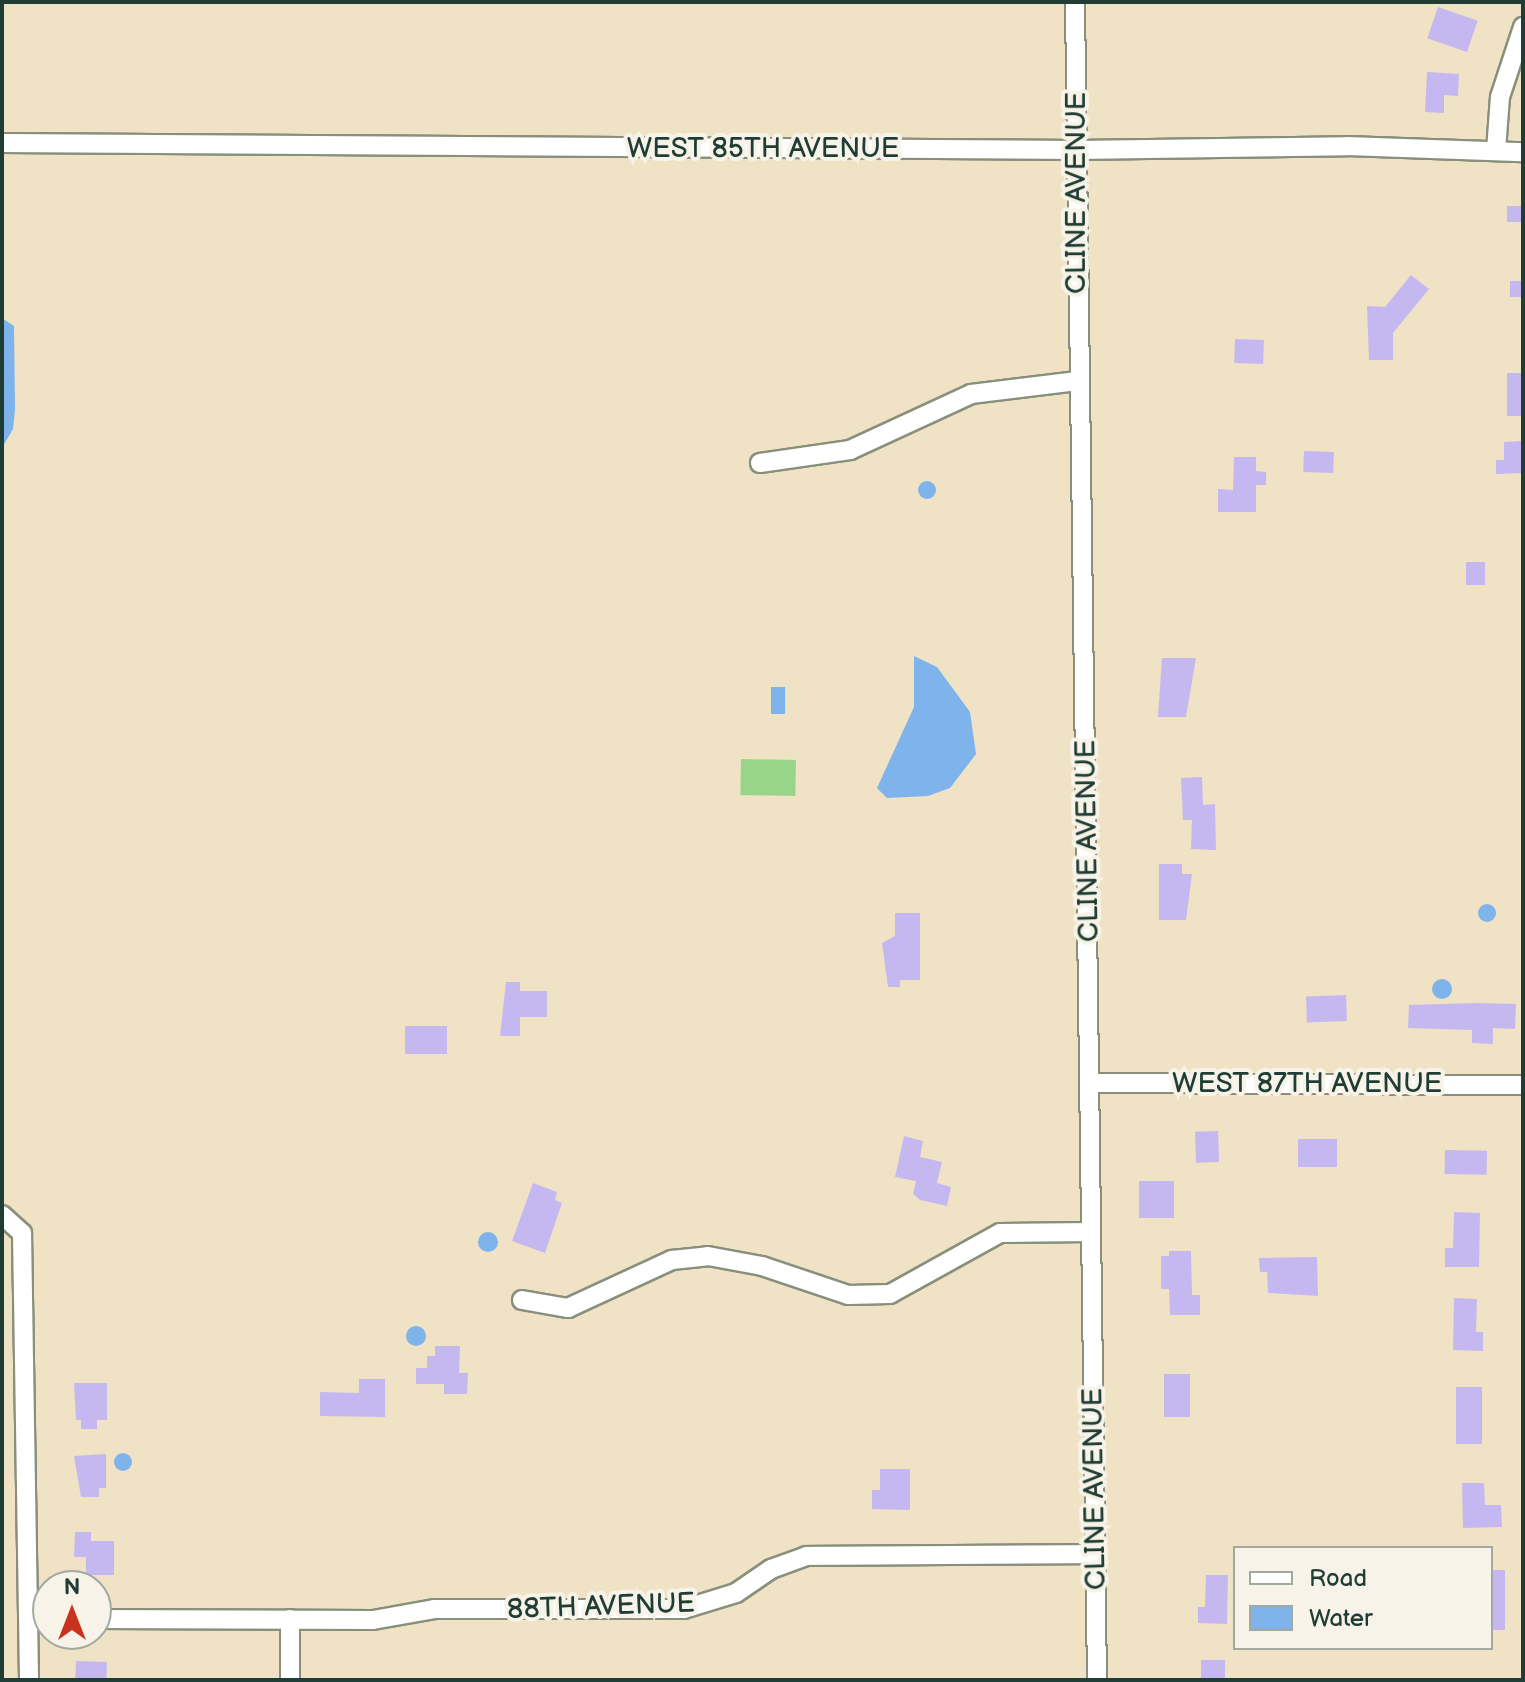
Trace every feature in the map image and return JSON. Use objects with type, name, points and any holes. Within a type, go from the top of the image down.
[{"type":"street","name":"CLINE AVENUE","points":[[1075,2],[1077,381],[1091,1083],[1097,1680]]},
{"type":"street","points":[[1496,151],[1500,97],[1523,27]]},
{"type":"street","name":"WEST 85TH AVENUE","points":[[2,143],[1076,150],[1347,146],[1523,152]]},
{"type":"street","points":[[760,463],[850,450],[971,394],[1077,381]]},
{"type":"street","name":"WEST 87TH AVENUE","points":[[1091,1083],[1523,1085]]},
{"type":"street","points":[[8,1218],[22,1233],[37,1570]]},
{"type":"street","points":[[522,1300],[568,1308],[672,1260],[708,1256],[762,1266],[848,1295],[890,1294],[1000,1233],[1091,1232]]},
{"type":"street","name":"88TH AVENUE","points":[[112,1619],[373,1620],[434,1609],[684,1609],[736,1593],[771,1569],[806,1556],[835,1552],[1096,1554]]},
{"type":"street","points":[[290,1619],[290,1680]]},
{"type":"street","points":[[29,1680],[34,1650]]},
{"type":"green space","points":[[741,759],[796,760],[795,796],[740,795]]},
{"type":"water","points":[[2,318],[14,326],[15,410],[13,429],[2,448]]},
{"type":"water","points":[[927,481],[936,490],[927,499],[918,490]]},
{"type":"water","points":[[914,656],[937,667],[970,712],[976,754],[950,788],[928,796],[887,798],[877,788],[914,707]]},
{"type":"water","points":[[771,687],[785,687],[785,714],[771,714]]},
{"type":"water","points":[[1483,904],[1491,904],[1496,913],[1494,920],[1483,922],[1478,917],[1478,909]]},
{"type":"water","points":[[1442,979],[1449,982],[1452,989],[1449,996],[1442,999],[1435,996],[1432,989],[1435,982]]},
{"type":"water","points":[[488,1232],[495,1235],[498,1242],[495,1249],[488,1252],[481,1249],[478,1242],[481,1235]]},
{"type":"water","points":[[412,1326],[420,1326],[426,1336],[420,1346],[412,1346],[406,1340],[406,1332]]},
{"type":"water","points":[[119,1453],[127,1453],[132,1462],[130,1469],[119,1471],[114,1466],[114,1458]]},
{"type":"building","points":[[1438,7],[1478,21],[1467,52],[1427,38]]},
{"type":"building","points":[[1427,72],[1459,74],[1458,96],[1444,95],[1444,113],[1425,112]]},
{"type":"building","points":[[1507,206],[1523,206],[1523,222],[1507,222]]},
{"type":"building","points":[[1411,275],[1429,289],[1393,333],[1393,360],[1369,360],[1367,306],[1385,307]]},
{"type":"building","points":[[1510,281],[1523,281],[1523,297],[1510,297]]},
{"type":"building","points":[[1235,339],[1264,340],[1263,364],[1234,363]]},
{"type":"building","points":[[1507,373],[1523,373],[1523,416],[1507,416]]},
{"type":"building","points":[[1523,441],[1523,473],[1496,474],[1496,460],[1504,460],[1504,442]]},
{"type":"building","points":[[1304,451],[1334,452],[1333,473],[1303,472]]},
{"type":"building","points":[[1234,457],[1256,457],[1256,471],[1266,472],[1266,485],[1256,485],[1256,512],[1218,512],[1218,489],[1233,490]]},
{"type":"building","points":[[1466,562],[1485,562],[1485,585],[1466,585]]},
{"type":"building","points":[[1162,658],[1196,658],[1186,717],[1158,717]]},
{"type":"building","points":[[1202,777],[1203,805],[1215,804],[1216,850],[1191,849],[1192,820],[1183,820],[1181,778]]},
{"type":"building","points":[[1159,864],[1182,864],[1182,874],[1192,874],[1186,920],[1159,920]]},
{"type":"building","points":[[895,913],[920,913],[920,980],[900,980],[900,987],[888,987],[882,943],[895,936]]},
{"type":"building","points":[[506,982],[520,982],[520,991],[547,991],[547,1017],[520,1017],[520,1036],[500,1036]]},
{"type":"building","points":[[1346,995],[1347,1021],[1307,1022],[1306,996]]},
{"type":"building","points":[[1516,1004],[1515,1029],[1493,1028],[1493,1044],[1472,1043],[1472,1030],[1408,1028],[1409,1005]]},
{"type":"building","points":[[405,1026],[447,1026],[447,1054],[405,1054]]},
{"type":"building","points":[[1218,1131],[1219,1162],[1196,1163],[1195,1132]]},
{"type":"building","points":[[904,1136],[923,1141],[920,1157],[942,1162],[937,1183],[951,1187],[947,1206],[920,1200],[913,1194],[916,1181],[895,1177]]},
{"type":"building","points":[[1298,1139],[1337,1139],[1337,1167],[1298,1167]]},
{"type":"building","points":[[1445,1150],[1487,1151],[1487,1175],[1445,1174]]},
{"type":"building","points":[[1139,1181],[1174,1181],[1174,1218],[1139,1218]]},
{"type":"building","points":[[533,1183],[557,1192],[555,1200],[562,1203],[545,1253],[512,1241]]},
{"type":"building","points":[[1454,1212],[1480,1213],[1479,1267],[1445,1267],[1445,1248],[1453,1248]]},
{"type":"building","points":[[1169,1251],[1191,1251],[1192,1295],[1200,1295],[1200,1315],[1170,1315],[1169,1289],[1161,1289],[1161,1256],[1169,1256]]},
{"type":"building","points":[[1317,1257],[1318,1296],[1268,1293],[1267,1272],[1260,1272],[1259,1258]]},
{"type":"building","points":[[1454,1298],[1477,1299],[1476,1332],[1483,1332],[1483,1351],[1453,1350]]},
{"type":"building","points":[[435,1346],[460,1346],[459,1373],[468,1373],[467,1394],[444,1394],[444,1384],[416,1384],[416,1368],[427,1368],[427,1356],[435,1356]]},
{"type":"building","points":[[1164,1374],[1190,1374],[1190,1417],[1164,1417]]},
{"type":"building","points":[[359,1379],[385,1379],[385,1417],[320,1416],[320,1392],[359,1393]]},
{"type":"building","points":[[74,1383],[107,1383],[107,1420],[97,1420],[97,1429],[81,1429],[81,1420],[76,1420]]},
{"type":"building","points":[[1456,1387],[1482,1387],[1482,1444],[1456,1444]]},
{"type":"building","points":[[106,1454],[106,1488],[99,1488],[99,1497],[81,1497],[74,1456]]},
{"type":"building","points":[[880,1469],[910,1469],[910,1510],[872,1509],[872,1490],[880,1490]]},
{"type":"building","points":[[1462,1483],[1484,1483],[1485,1505],[1501,1505],[1502,1527],[1463,1528]]},
{"type":"building","points":[[75,1532],[91,1532],[91,1541],[114,1541],[114,1575],[112,1570],[86,1570],[86,1557],[74,1557]]},
{"type":"building","points":[[1493,1570],[1505,1570],[1505,1630],[1493,1630]]},
{"type":"building","points":[[1206,1575],[1228,1575],[1227,1624],[1198,1623],[1198,1607],[1205,1607]]},
{"type":"building","points":[[1201,1660],[1225,1660],[1225,1680],[1201,1680]]},
{"type":"building","points":[[76,1661],[107,1662],[106,1680],[75,1680]]}]
